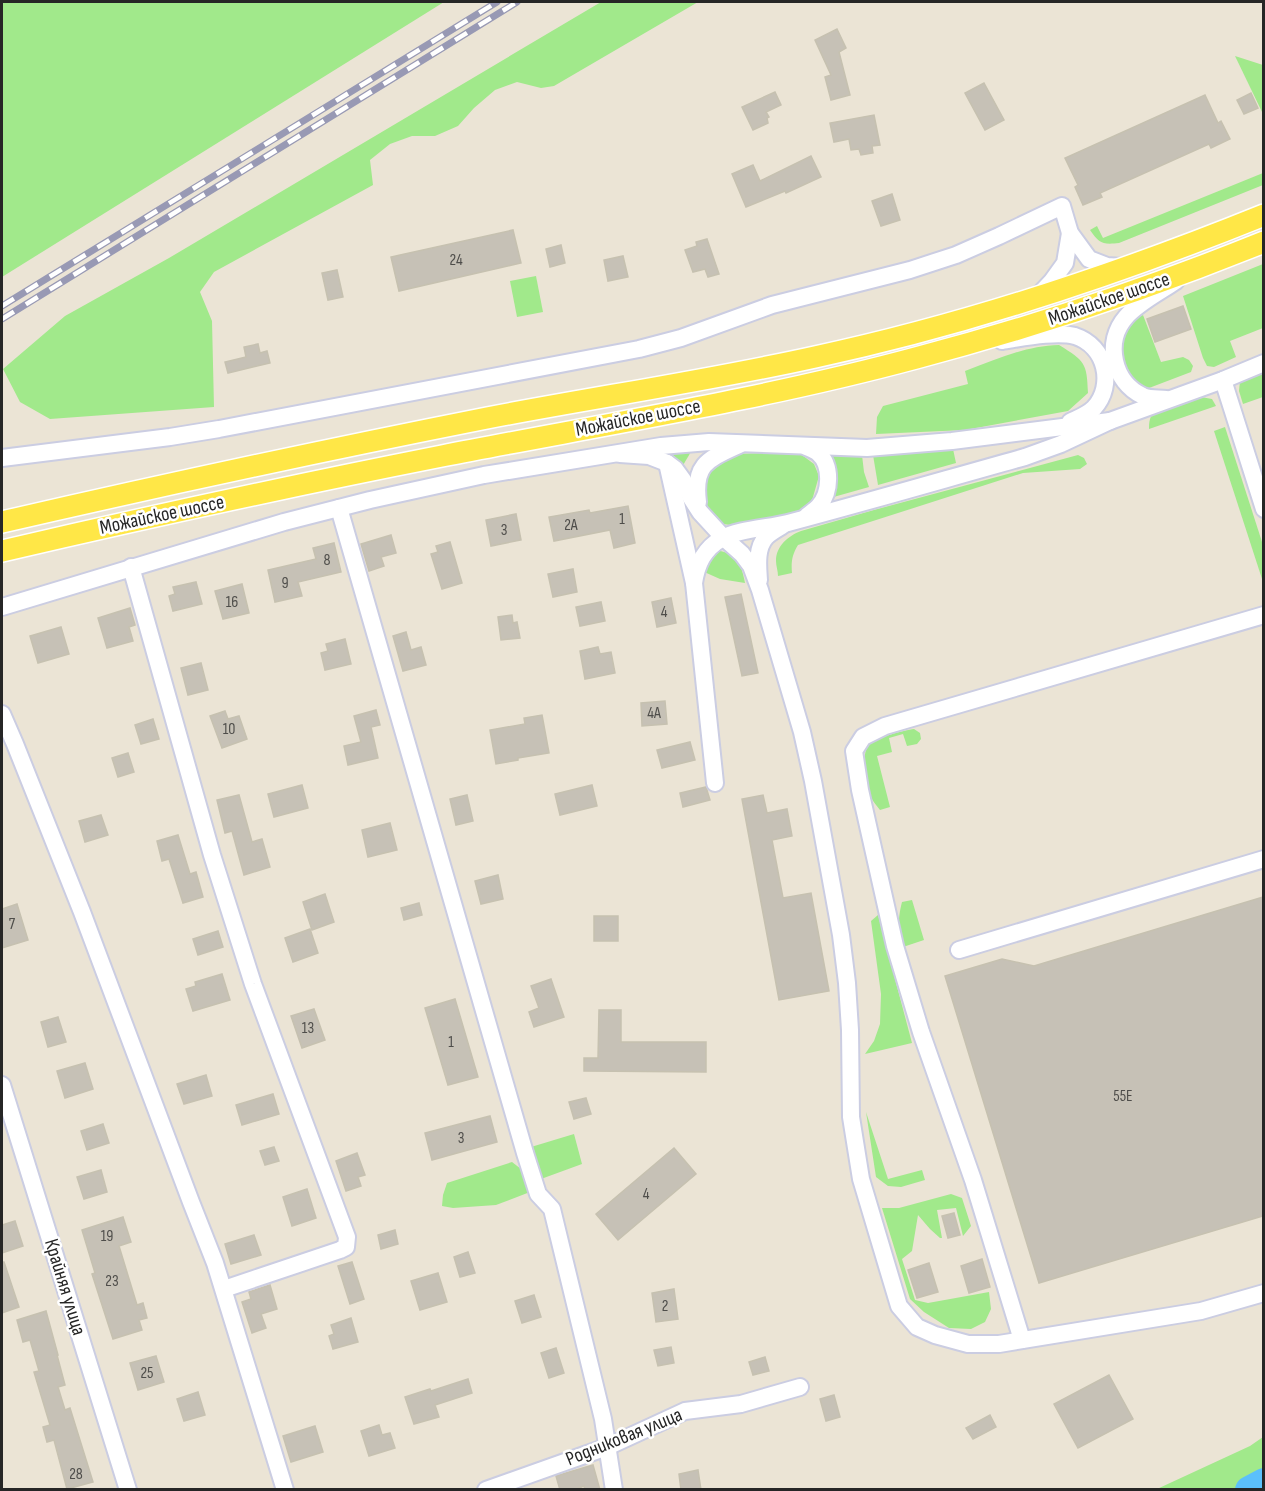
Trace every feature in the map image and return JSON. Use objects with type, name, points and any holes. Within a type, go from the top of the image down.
[{"type":"main road","name":"Можайское шоссе","points":[[2,522],[305,455],[724,376],[909,335],[1127,267],[1263,215]]},
{"type":"main road","name":"Можайское шоссе","points":[[2,551],[184,509],[741,399],[915,359],[1071,312],[1188,273],[1263,242]]},
{"type":"street","points":[[2,458],[219,429],[639,349],[681,338],[772,304],[910,270],[956,255],[1062,206],[1070,233],[1089,259],[1107,266],[1127,267]]},
{"type":"street","points":[[1036,297],[1065,263],[1070,233]]},
{"type":"street","points":[[1170,399],[1146,397],[1126,384],[1119,374],[1113,350],[1119,327],[1126,317],[1188,273]]},
{"type":"street","points":[[965,345],[1057,334],[1078,337],[1095,349],[1105,368],[1106,378],[1101,399],[1086,414],[1056,429]]},
{"type":"street","points":[[694,583],[703,554],[723,537],[786,524],[1025,457],[1061,444],[1110,421],[1263,363]]},
{"type":"street","points":[[1223,380],[1263,509]]},
{"type":"street","points":[[2,607],[284,522],[369,500],[484,475],[661,446],[709,442],[867,448],[952,441],[1110,421]]},
{"type":"street","points":[[700,512],[696,487],[698,474],[706,463],[745,443]]},
{"type":"street","points":[[803,445],[817,453],[823,460],[828,482],[820,506],[804,518]]},
{"type":"street","points":[[620,454],[649,456],[675,469],[700,512],[751,566],[760,590],[802,732],[813,780],[841,935],[847,983],[851,1117],[861,1179],[899,1306],[917,1327],[935,1335],[968,1344],[999,1344],[1201,1311],[1263,1293]]},
{"type":"street","points":[[667,463],[694,583],[716,783]]},
{"type":"street","points":[[339,508],[525,1153],[538,1194],[552,1209],[603,1419],[614,1490]]},
{"type":"street","points":[[760,590],[757,564],[765,538],[786,524]]},
{"type":"street","points":[[131,567],[212,855],[253,984],[347,1238],[346,1247],[340,1250],[224,1289]]},
{"type":"street","points":[[1023,1340],[973,1180],[921,1032],[896,946],[860,790],[854,751],[863,737],[885,726],[1263,615]]},
{"type":"street","points":[[2,714],[82,912],[216,1263],[285,1490]]},
{"type":"street","points":[[959,950],[1263,859]]},
{"type":"street","name":"Крайняя улица","points":[[2,1085],[128,1490]]},
{"type":"street","name":"Родниковая улица","points":[[486,1490],[607,1447],[685,1411],[741,1404],[800,1387]]},
{"type":"green space","points":[[2,2],[444,2],[2,277]]},
{"type":"green space","points":[[601,2],[698,2],[554,86],[541,88],[517,82],[495,90],[458,126],[435,136],[412,136],[390,144],[370,160],[373,185],[214,272],[200,292],[212,321],[214,407],[50,419],[20,402],[3,369],[65,316],[169,258]]},
{"type":"green space","points":[[1235,56],[1263,65],[1263,114]]},
{"type":"green space","points":[[1263,173],[1263,185],[1119,243],[1102,242],[1090,230],[1097,226],[1103,238]]},
{"type":"green space","points":[[1263,264],[1263,328],[1230,341],[1236,357],[1214,367],[1207,366],[1183,296]]},
{"type":"green space","points":[[536,276],[543,312],[517,317],[510,281]]},
{"type":"green space","points":[[1143,315],[1161,362],[1183,357],[1193,366],[1191,372],[1149,388],[1134,387],[1120,364],[1122,346],[1126,331],[1133,320]]},
{"type":"green space","points":[[1059,345],[1079,359],[1087,375],[1088,393],[1068,411],[965,430],[876,434],[877,417],[883,406],[968,384],[965,371],[1023,351]]},
{"type":"green space","points":[[1263,368],[1263,397],[1243,404],[1239,391],[1240,381]]},
{"type":"green space","points":[[1201,397],[1212,399],[1216,406],[1149,429],[1150,418],[1156,412],[1175,403]]},
{"type":"green space","points":[[1225,427],[1263,545],[1263,582],[1214,431]]},
{"type":"green space","points":[[662,449],[692,450],[682,467],[666,458]]},
{"type":"green space","points":[[953,449],[956,463],[878,485],[873,455]]},
{"type":"green space","points":[[798,452],[814,464],[819,476],[811,504],[795,513],[746,527],[723,524],[709,513],[704,493],[708,473],[721,461],[735,454]]},
{"type":"green space","points":[[862,455],[869,487],[830,498],[828,456]]},
{"type":"green space","points":[[1078,455],[1084,458],[1087,464],[1080,469],[1023,473],[798,545],[792,559],[792,573],[778,576],[776,561],[780,546],[801,531]]},
{"type":"green space","points":[[715,550],[733,556],[737,560],[745,583],[720,579],[702,571]]},
{"type":"green space","points":[[914,729],[920,733],[921,739],[917,744],[907,746],[903,734],[889,738],[892,752],[877,756],[890,807],[880,810],[869,794],[866,783],[864,761],[867,748],[877,739]]},
{"type":"green space","points":[[912,900],[924,940],[903,947],[899,924],[900,909],[902,902]]},
{"type":"green space","points":[[878,915],[912,1043],[865,1054],[874,1041],[880,1024],[881,994],[871,921]]},
{"type":"green space","points":[[866,1112],[888,1179],[922,1170],[925,1180],[901,1187],[888,1186],[876,1177]]},
{"type":"green space","points":[[574,1134],[582,1164],[541,1179],[531,1147]]},
{"type":"green space","points":[[512,1162],[521,1169],[530,1192],[496,1205],[453,1208],[442,1206],[447,1183]]},
{"type":"green space","points":[[951,1194],[962,1198],[971,1226],[963,1236],[956,1208],[937,1210],[942,1238],[940,1238],[918,1215],[912,1251],[902,1259],[915,1300],[928,1303],[989,1292],[991,1309],[985,1322],[971,1329],[949,1328],[924,1312],[910,1299],[882,1208],[899,1208]]},
{"type":"green space","points":[[1263,1437],[1263,1489],[1157,1489],[1250,1446]]},
{"type":"building","points":[[837,29],[846,48],[839,52],[850,95],[831,100],[825,77],[831,75],[815,40]]},
{"type":"building","points":[[984,83],[1004,120],[985,130],[965,93]]},
{"type":"building","points":[[775,92],[781,105],[766,112],[769,117],[767,118],[768,123],[753,130],[742,107]]},
{"type":"building","points":[[1251,93],[1258,108],[1244,114],[1237,100]]},
{"type":"building","points":[[1205,95],[1218,123],[1221,121],[1230,139],[1211,148],[1209,144],[1100,193],[1102,197],[1083,205],[1075,187],[1078,185],[1065,158]]},
{"type":"building","points":[[874,115],[880,145],[872,146],[873,153],[861,155],[859,149],[851,150],[849,139],[834,142],[830,123]]},
{"type":"building","points":[[811,156],[821,177],[786,193],[785,191],[746,207],[732,174],[753,165],[760,181]]},
{"type":"building","points":[[892,194],[900,220],[881,226],[872,201]]},
{"type":"building","points":[[513,230],[521,263],[399,291],[391,257]]},
{"type":"building","points":[[707,239],[719,274],[708,277],[705,269],[693,272],[685,250],[697,246],[696,242]]},
{"type":"building","points":[[561,245],[565,263],[550,267],[546,249]]},
{"type":"building","points":[[623,256],[628,277],[608,281],[604,260]]},
{"type":"building","points":[[337,270],[343,297],[328,300],[322,273]]},
{"type":"building","points":[[1183,306],[1191,329],[1155,342],[1147,319]]},
{"type":"building","points":[[258,344],[260,353],[267,351],[270,363],[228,373],[225,362],[246,357],[244,347]]},
{"type":"building","points":[[628,506],[635,543],[614,548],[610,530],[554,541],[549,517]]},
{"type":"building","points":[[516,514],[521,540],[491,546],[486,520]]},
{"type":"building","points":[[391,535],[396,553],[381,557],[384,566],[369,571],[361,544]]},
{"type":"building","points":[[450,542],[462,583],[442,589],[431,554],[438,552],[436,546]]},
{"type":"building","points":[[334,543],[341,572],[298,582],[302,596],[275,602],[268,570],[316,559],[313,548]]},
{"type":"building","points":[[573,569],[577,592],[553,597],[548,574]]},
{"type":"building","points":[[196,582],[202,604],[173,611],[169,596],[175,594],[173,587]]},
{"type":"building","points":[[242,584],[249,613],[223,619],[215,591]]},
{"type":"building","points":[[741,594],[758,673],[742,676],[725,597]]},
{"type":"building","points":[[671,598],[676,623],[657,627],[652,602]]},
{"type":"building","points":[[601,602],[605,621],[580,626],[576,607]]},
{"type":"building","points":[[130,608],[135,625],[129,627],[133,641],[107,648],[98,618]]},
{"type":"building","points":[[512,615],[513,623],[517,622],[520,638],[501,640],[498,617]]},
{"type":"building","points":[[61,627],[69,654],[38,663],[30,636]]},
{"type":"building","points":[[406,632],[411,650],[421,647],[426,665],[403,671],[393,636]]},
{"type":"building","points":[[345,639],[351,664],[325,670],[321,653],[328,651],[326,644]]},
{"type":"building","points":[[598,647],[600,654],[611,652],[615,673],[585,679],[580,651]]},
{"type":"building","points":[[201,663],[208,690],[188,695],[181,668]]},
{"type":"building","points":[[665,701],[667,724],[642,726],[641,703]]},
{"type":"building","points":[[376,710],[380,725],[371,727],[378,758],[348,765],[344,746],[361,742],[354,716]]},
{"type":"building","points":[[225,711],[228,719],[239,716],[247,739],[222,748],[210,716]]},
{"type":"building","points":[[542,715],[549,753],[496,764],[490,730],[525,724],[524,718]]},
{"type":"building","points":[[153,719],[159,739],[141,744],[135,725]]},
{"type":"building","points":[[690,742],[695,760],[662,768],[657,750]]},
{"type":"building","points":[[128,753],[134,772],[118,777],[112,758]]},
{"type":"building","points":[[302,785],[308,808],[274,817],[268,794]]},
{"type":"building","points":[[592,785],[597,806],[560,815],[555,794]]},
{"type":"building","points":[[706,787],[710,800],[683,807],[680,793]]},
{"type":"building","points":[[239,795],[252,842],[262,839],[270,867],[244,875],[232,831],[225,833],[217,800]]},
{"type":"building","points":[[467,795],[473,821],[456,825],[450,799]]},
{"type":"building","points":[[763,795],[767,813],[787,809],[792,836],[772,840],[783,898],[811,893],[829,991],[779,1000],[742,799]]},
{"type":"building","points":[[101,815],[108,835],[85,842],[79,821]]},
{"type":"building","points":[[390,823],[397,850],[368,857],[362,830]]},
{"type":"building","points":[[178,835],[190,874],[196,872],[203,897],[183,903],[169,859],[162,861],[157,841]]},
{"type":"building","points":[[498,875],[503,899],[481,904],[475,881]]},
{"type":"building","points":[[325,894],[334,922],[312,930],[303,902]]},
{"type":"building","points":[[1263,897],[1263,1216],[1039,1283],[945,976],[1002,959],[1034,966]]},
{"type":"building","points":[[419,903],[422,915],[404,920],[401,908]]},
{"type":"building","points":[[17,904],[28,940],[2,948],[2,909]]},
{"type":"building","points":[[594,916],[618,916],[618,941],[594,941]]},
{"type":"building","points":[[310,929],[318,953],[293,962],[285,938]]},
{"type":"building","points":[[218,931],[223,947],[198,955],[193,939]]},
{"type":"building","points":[[222,974],[230,1000],[193,1011],[186,989],[196,986],[195,982]]},
{"type":"building","points":[[551,979],[564,1017],[534,1027],[529,1012],[539,1008],[531,986]]},
{"type":"building","points":[[455,999],[478,1077],[448,1085],[425,1008]]},
{"type":"building","points":[[314,1009],[325,1040],[302,1048],[291,1016]]},
{"type":"building","points":[[599,1010],[621,1010],[621,1042],[706,1042],[706,1072],[584,1071],[584,1058],[598,1058]]},
{"type":"building","points":[[58,1017],[66,1042],[48,1047],[41,1022]]},
{"type":"building","points":[[85,1063],[93,1089],[65,1098],[57,1071]]},
{"type":"building","points":[[206,1075],[212,1096],[184,1104],[177,1084]]},
{"type":"building","points":[[273,1094],[279,1114],[242,1125],[236,1105]]},
{"type":"building","points":[[586,1098],[591,1114],[574,1119],[569,1102]]},
{"type":"building","points":[[490,1116],[497,1142],[432,1160],[425,1133]]},
{"type":"building","points":[[103,1124],[109,1143],[87,1150],[81,1131]]},
{"type":"building","points":[[274,1147],[279,1161],[265,1165],[260,1151]]},
{"type":"building","points":[[674,1148],[696,1174],[618,1240],[596,1214]]},
{"type":"building","points":[[357,1153],[365,1175],[358,1177],[361,1186],[346,1191],[336,1161]]},
{"type":"building","points":[[101,1170],[107,1192],[84,1199],[77,1177]]},
{"type":"building","points":[[307,1189],[316,1218],[292,1226],[283,1197]]},
{"type":"building","points":[[954,1213],[960,1235],[948,1238],[942,1216]]},
{"type":"building","points":[[123,1217],[131,1242],[119,1246],[137,1305],[143,1303],[147,1318],[139,1320],[142,1330],[113,1339],[92,1274],[95,1273],[82,1230]]},
{"type":"building","points":[[15,1221],[23,1246],[2,1253],[2,1225]]},
{"type":"building","points":[[395,1230],[398,1244],[381,1249],[378,1235]]},
{"type":"building","points":[[254,1235],[261,1255],[231,1264],[225,1244]]},
{"type":"building","points":[[468,1252],[475,1273],[460,1277],[454,1257]]},
{"type":"building","points":[[982,1259],[990,1287],[969,1293],[961,1266]]},
{"type":"building","points":[[2,1262],[4,1262],[19,1307],[2,1313]]},
{"type":"building","points":[[352,1262],[364,1299],[350,1304],[338,1266]]},
{"type":"building","points":[[929,1263],[938,1292],[917,1298],[908,1270]]},
{"type":"building","points":[[438,1273],[447,1302],[420,1310],[411,1281]]},
{"type":"building","points":[[270,1285],[277,1309],[261,1314],[266,1328],[252,1333],[242,1302],[251,1299],[249,1292]]},
{"type":"building","points":[[674,1289],[678,1319],[656,1322],[652,1293]]},
{"type":"building","points":[[534,1295],[541,1317],[522,1323],[515,1301]]},
{"type":"building","points":[[46,1311],[65,1385],[58,1387],[65,1410],[70,1408],[93,1482],[67,1489],[54,1440],[47,1442],[43,1427],[50,1425],[34,1372],[39,1371],[30,1340],[23,1342],[17,1320]]},
{"type":"building","points":[[351,1318],[358,1342],[333,1349],[329,1336],[334,1334],[331,1325]]},
{"type":"building","points":[[671,1347],[674,1363],[658,1366],[654,1350]]},
{"type":"building","points":[[556,1348],[564,1373],[549,1378],[541,1353]]},
{"type":"building","points":[[156,1356],[164,1382],[138,1390],[130,1363]]},
{"type":"building","points":[[765,1357],[769,1371],[753,1375],[749,1362]]},
{"type":"building","points":[[1109,1375],[1133,1419],[1078,1448],[1054,1404]]},
{"type":"building","points":[[468,1379],[472,1393],[435,1405],[439,1417],[414,1424],[405,1397]]},
{"type":"building","points":[[198,1392],[205,1415],[184,1421],[177,1399]]},
{"type":"building","points":[[834,1395],[840,1417],[826,1421],[820,1399]]},
{"type":"building","points":[[990,1415],[996,1427],[973,1439],[966,1428]]},
{"type":"building","points":[[379,1425],[382,1435],[390,1433],[395,1448],[369,1456],[361,1431]]},
{"type":"building","points":[[315,1426],[323,1452],[291,1462],[283,1436]]},
{"type":"building","points":[[593,1465],[600,1490],[585,1490],[584,1486],[574,1490],[560,1490],[556,1476]]},
{"type":"building","points":[[698,1470],[701,1490],[681,1490],[679,1474]]},
{"type":"waterway","points":[[1249,1490],[1264,1482]]},
{"type":"railway","points":[[2,306],[497,2]]},
{"type":"railway","points":[[2,319],[517,2]]}]
